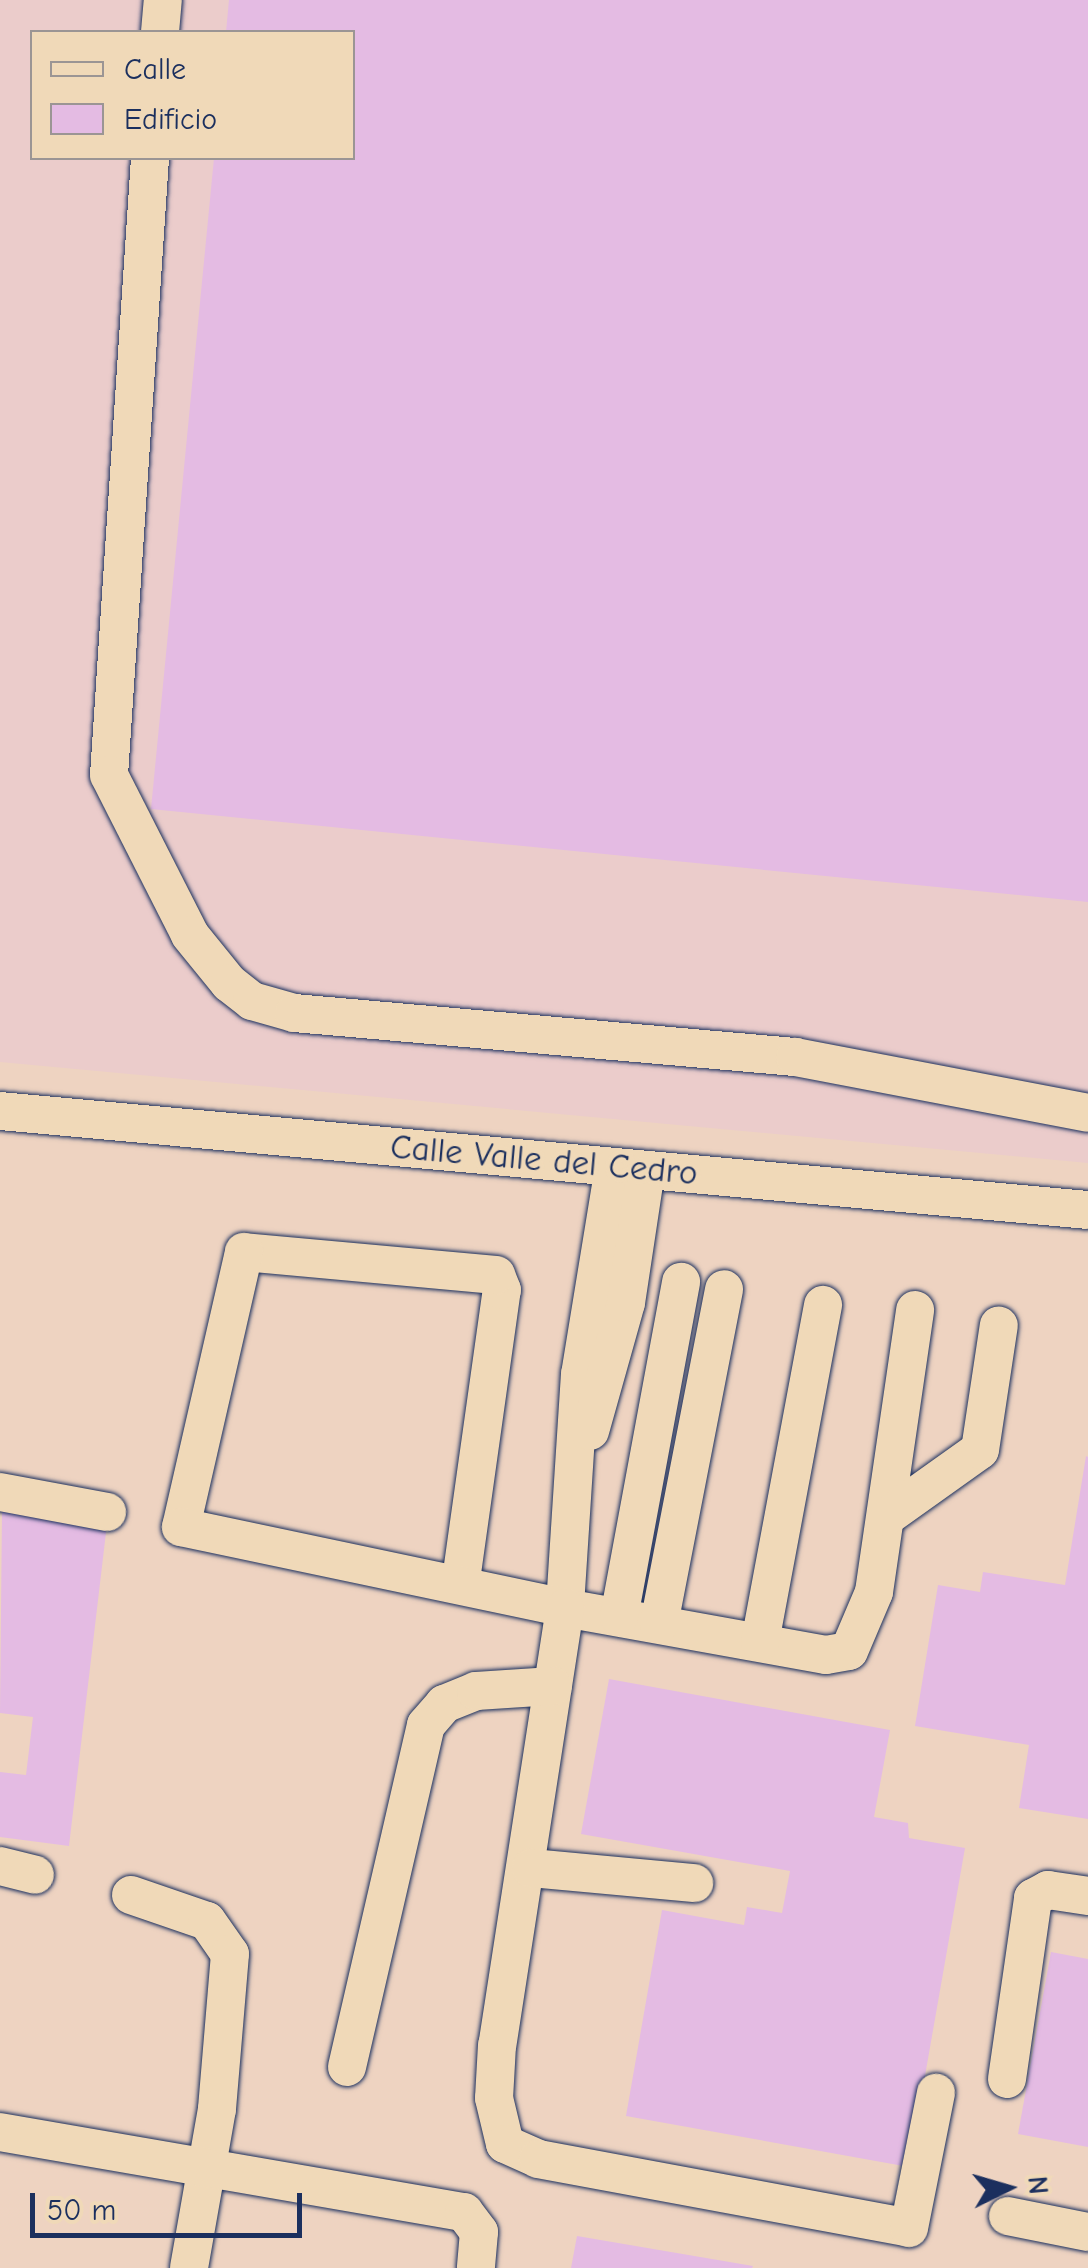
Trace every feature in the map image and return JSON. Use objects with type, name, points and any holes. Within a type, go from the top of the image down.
[{"type":"street","points":[[160,30],[162,0]]},
{"type":"street","points":[[150,160],[109,776],[190,936],[230,983],[252,1002],[294,1013],[794,1058],[1088,1114]]},
{"type":"street","name":"Calle Valle del Cedro","points":[[0,1110],[1088,1210]]},
{"type":"street","points":[[630,1168],[581,1457],[530,1868],[494,2098],[514,2152],[909,2228],[936,2093]]},
{"type":"street","points":[[460,1580],[502,1290],[496,1275],[244,1252],[182,1527],[272,1552],[460,1580],[565,1608],[760,1642],[849,1650],[874,1592],[915,1310]]},
{"type":"street","points":[[619,1617],[681,1282]]},
{"type":"street","points":[[658,1624],[724,1289]]},
{"type":"street","points":[[760,1642],[823,1305]]},
{"type":"street","points":[[886,1517],[980,1450],[1000,1325]]},
{"type":"street","points":[[0,1492],[107,1512]]},
{"type":"street","points":[[347,2068],[426,1725],[444,1704],[476,1692],[553,1686]]},
{"type":"street","points":[[530,1868],[694,1883]]},
{"type":"street","points":[[1007,2079],[1032,1898],[1048,1890],[1088,1896]]},
{"type":"street","points":[[131,1895],[207,1921],[230,1954],[207,2169],[189,2268]]},
{"type":"street","points":[[0,2132],[464,2212],[477,2259]]},
{"type":"street","points":[[1008,2216],[1088,2232]]},
{"type":"shaded area","points":[[0,0],[1088,0],[1088,1163],[0,1062]]},
{"type":"building","points":[[229,0],[1088,0],[1088,902],[151,809],[214,160],[355,160],[355,30],[226,30]]},
{"type":"building","points":[[1086,1456],[1088,1819],[1019,1808],[1029,1745],[915,1726],[938,1585],[980,1592],[983,1572],[1065,1585]]},
{"type":"building","points":[[2,1511],[107,1524],[69,1846],[0,1837],[0,1772],[26,1775],[33,1717],[0,1713]]},
{"type":"building","points":[[609,1679],[890,1730],[874,1817],[908,1823],[909,1838],[965,1848],[909,2167],[626,2116],[662,1910],[744,1925],[747,1907],[782,1913],[790,1871],[581,1834]]},
{"type":"building","points":[[1051,1952],[1088,1959],[1088,2147],[1018,2134]]},
{"type":"building","points":[[577,2236],[753,2266],[571,2268]]}]
